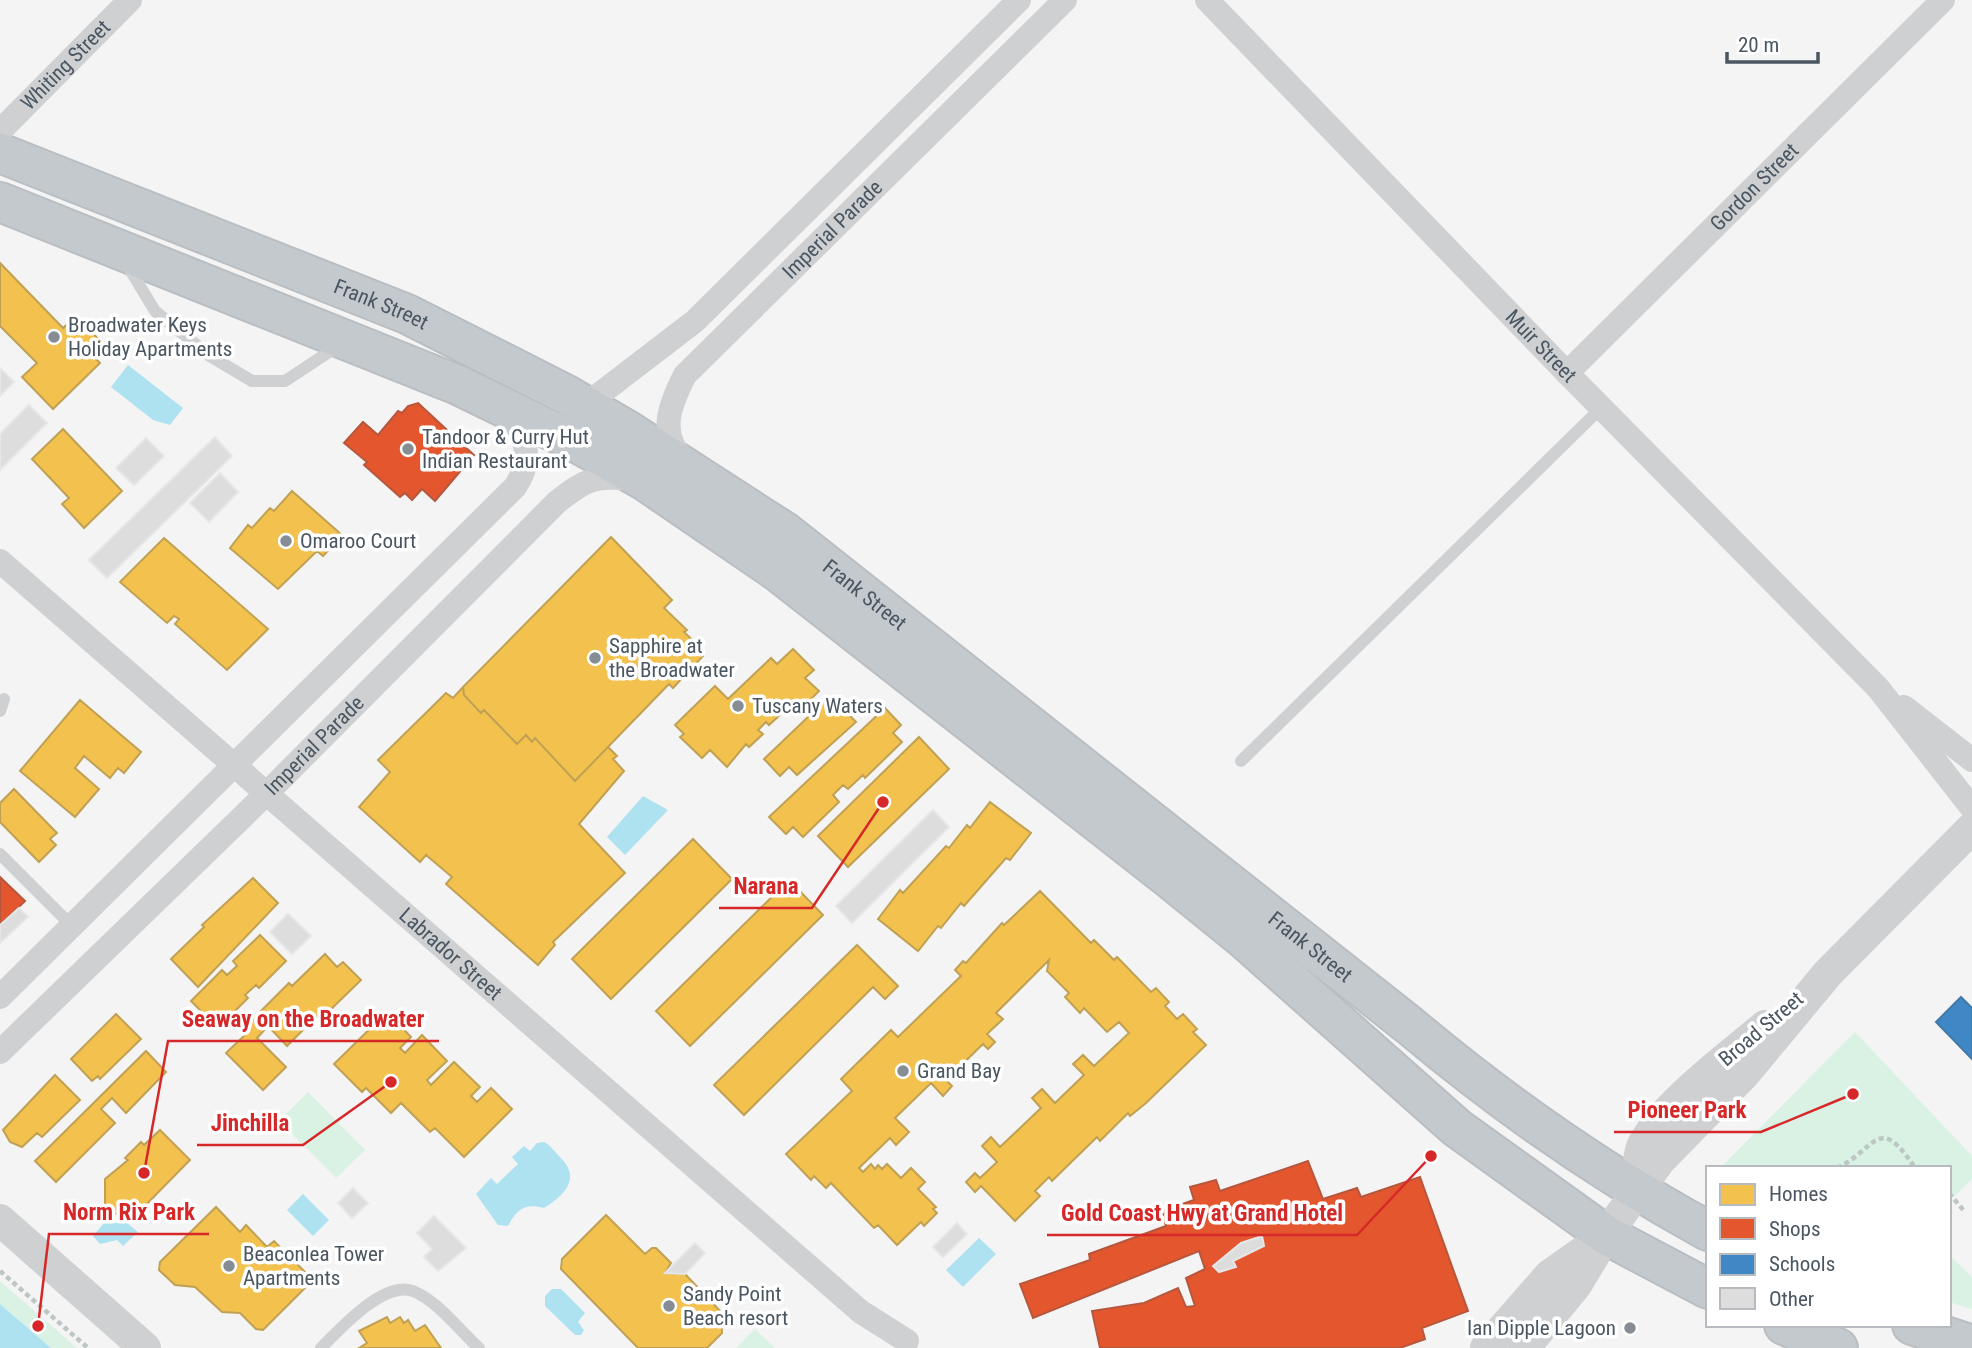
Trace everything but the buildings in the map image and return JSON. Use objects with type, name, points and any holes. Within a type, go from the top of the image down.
[{"type":"highway","name":"Frank Street","points":[[0,153],[407,314],[565,394],[701,477],[785,532],[864,593],[1484,1088],[1636,1192],[1706,1230]]},
{"type":"highway","name":"Frank Street","points":[[0,202],[347,340],[506,408],[645,481],[778,572],[836,616],[1244,939],[1457,1128],[1606,1235],[1706,1288]]},
{"type":"highway","points":[[1789,1327],[1838,1348]]},
{"type":"highway","points":[[1918,1327],[1972,1345]]},
{"type":"street","name":"Whiting Street","points":[[0,131],[130,0]]},
{"type":"street","name":"Imperial Parade","points":[[565,394],[592,400],[695,321],[1018,0]]},
{"type":"street","name":"Imperial Parade","points":[[701,477],[675,452],[668,430],[669,406],[685,375],[1065,0]]},
{"type":"street","name":"Muir Street","points":[[1207,0],[1601,408],[1878,688],[1972,808]]},
{"type":"street","name":"Gordon Street","points":[[1567,373],[1943,0]]},
{"type":"street","points":[[887,132],[908,153]]},
{"type":"street","name":"Imperial Parade","points":[[0,997],[515,487],[526,467],[527,447],[506,408]]},
{"type":"street","name":"Imperial Parade","points":[[0,1052],[266,794],[557,502],[592,478],[606,476],[645,481]]},
{"type":"street","name":"Labrador Street","points":[[0,561],[861,1312],[907,1341]]},
{"type":"street","name":"Muir Street","points":[[1878,688],[1972,760]]},
{"type":"street","name":"Broad Street","points":[[1524,1348],[1576,1285],[1636,1192],[1642,1148],[1661,1120],[1712,1071],[1828,973],[1972,828]]},
{"type":"street","points":[[0,1220],[145,1348]]},
{"type":"street","points":[[1486,1348],[1550,1275],[1606,1235]]},
{"type":"lane","points":[[119,250],[155,311],[210,356],[252,381],[285,380],[347,340]]},
{"type":"lane","points":[[1241,761],[1601,408]]},
{"type":"lane","points":[[0,854],[72,926]]},
{"type":"lane","points":[[321,1348],[378,1298],[390,1290],[402,1289],[427,1300],[478,1348]]},
{"type":"path","points":[[1841,1166],[1855,1158],[1868,1143],[1879,1139],[1897,1144],[1913,1166]]},
{"type":"path","points":[[1951,1195],[1965,1212]]},
{"type":"path","points":[[0,1271],[88,1348]]},
{"type":"green space","points":[[1855,1032],[1972,1156],[1972,1179],[1951,1200],[1951,1166],[1722,1166]]},
{"type":"green space","points":[[308,1092],[365,1150],[336,1178],[279,1121]]},
{"type":"green space","points":[[1951,1257],[1972,1277],[1972,1309],[1951,1303]]},
{"type":"green space","points":[[0,1281],[77,1348],[51,1348],[0,1304]]},
{"type":"green space","points":[[755,1329],[775,1348],[736,1348]]},
{"type":"water","points":[[128,365],[183,408],[170,425],[153,420],[111,387]]},
{"type":"water","points":[[643,796],[668,810],[625,855],[607,837]]},
{"type":"water","points":[[544,1142],[553,1149],[570,1172],[568,1186],[544,1208],[527,1207],[515,1215],[508,1226],[498,1225],[476,1194],[491,1178],[497,1184],[518,1164],[512,1157],[524,1146],[530,1151],[537,1143]]},
{"type":"water","points":[[303,1194],[329,1220],[313,1236],[287,1210]]},
{"type":"water","points":[[104,1223],[127,1223],[138,1232],[123,1246],[117,1240],[100,1244],[93,1236]]},
{"type":"water","points":[[979,1238],[996,1254],[963,1287],[946,1270]]},
{"type":"water","points":[[552,1289],[561,1289],[585,1313],[578,1322],[584,1330],[581,1335],[575,1335],[545,1306],[545,1296]]},
{"type":"water","points":[[0,1304],[51,1348],[0,1348]]},
{"type":"place","name":"Broadwater Keys Holiday Apartments","points":[[54,337]]},
{"type":"place","name":"Tandoor & Curry Hut Indian Restaurant","points":[[408,449]]},
{"type":"place","name":"Omaroo Court","points":[[286,541]]},
{"type":"place","name":"Sapphire at the Broadwater","points":[[595,658]]},
{"type":"place","name":"Tuscany Waters","points":[[738,706]]},
{"type":"place","name":"Narana","points":[[883,802]]},
{"type":"place","name":"Grand Bay","points":[[903,1071]]},
{"type":"place","name":"Jinchilla","points":[[391,1082]]},
{"type":"place","name":"Pioneer Park","points":[[1853,1094]]},
{"type":"place","name":"Gold Coast Hwy at Grand Hotel","points":[[1431,1156]]},
{"type":"place","name":"Seaway on the Broadwater","points":[[144,1173]]},
{"type":"place","name":"Beaconlea Tower Apartments","points":[[229,1266]]},
{"type":"place","name":"Sandy Point Beach resort","points":[[669,1306]]},
{"type":"place","name":"Norm Rix Park","points":[[38,1326]]},
{"type":"place","name":"Ian Dipple Lagoon","points":[[1630,1328]]}]
